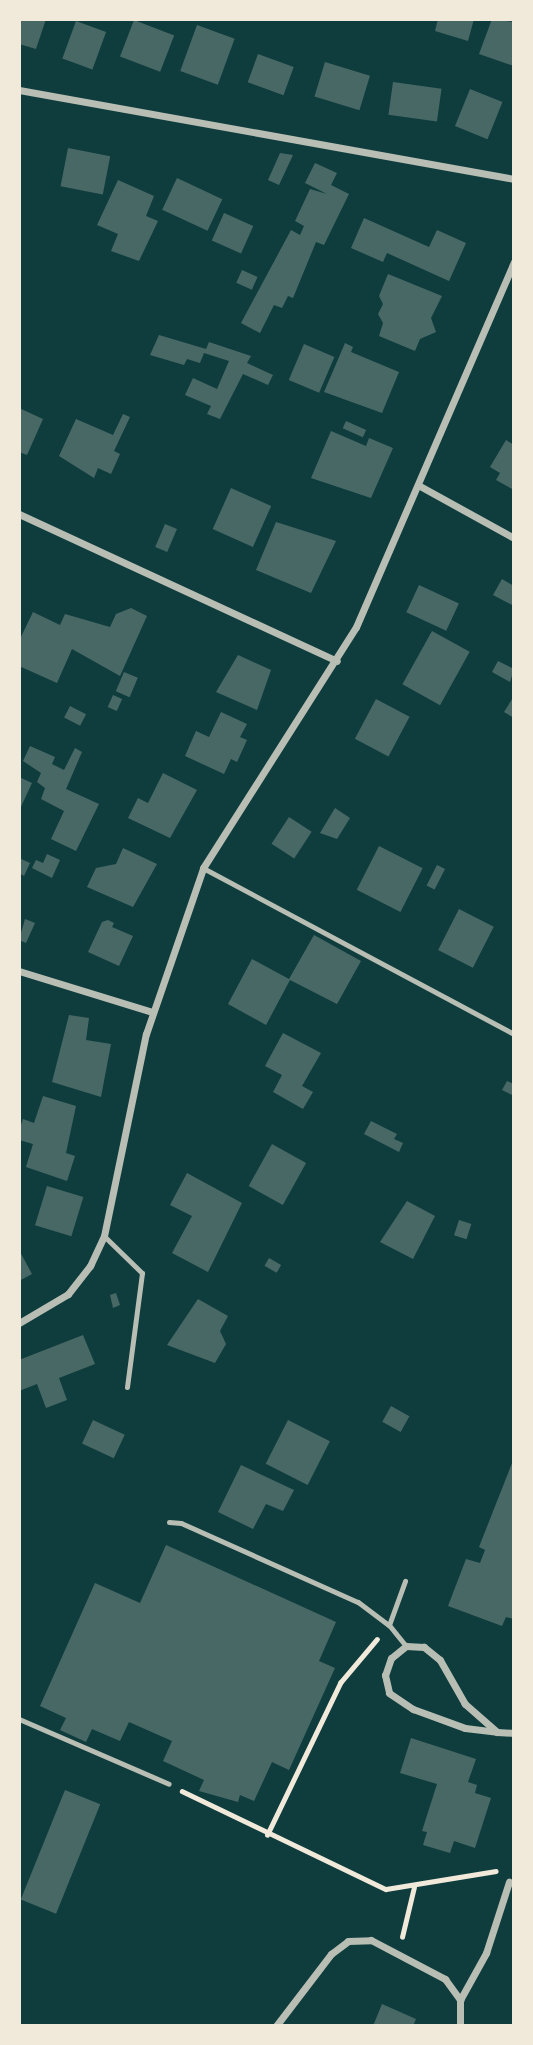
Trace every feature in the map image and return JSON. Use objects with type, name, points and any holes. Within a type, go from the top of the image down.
[{"type":"street","points":[[19,90],[514,179]]},
{"type":"street","points":[[19,1323],[42,1313],[68,1294],[90,1266],[104,1236],[152,1012],[203,868],[337,661],[418,485],[514,262]]},
{"type":"street","points":[[418,485],[514,538]]},
{"type":"street","points":[[19,514],[337,661]]},
{"type":"street","points":[[19,971],[152,1012]]},
{"type":"street","points":[[498,1732],[465,1704],[440,1660],[424,1647],[406,1646],[391,1658],[385,1675],[389,1693],[413,1709],[465,1728],[498,1732],[514,1733]]},
{"type":"street","points":[[460,2026],[460,2000],[486,1952],[509,1882]]},
{"type":"street","points":[[276,2026],[331,1954],[348,1941],[371,1941],[397,1953],[445,1979],[460,2000]]},
{"type":"lane","points":[[203,868],[514,1034]]},
{"type":"lane","points":[[104,1236],[142,1273],[127,1387]]},
{"type":"lane","points":[[169,1522],[181,1523],[358,1602],[389,1625],[406,1646]]},
{"type":"lane","points":[[389,1625],[405,1581]]},
{"type":"lane","points":[[19,1719],[169,1784]]},
{"type":"path","points":[[267,1835],[340,1682],[389,1625]]},
{"type":"path","points":[[169,1784],[267,1835],[386,1889],[501,1870]]},
{"type":"path","points":[[397,1953],[414,1886]]},
{"type":"building","points":[[19,19],[46,19],[36,49],[19,44]]},
{"type":"building","points":[[438,19],[474,19],[468,41],[435,31]]},
{"type":"building","points":[[492,19],[514,22],[514,66],[479,54]]},
{"type":"building","points":[[134,20],[174,35],[160,72],[120,56]]},
{"type":"building","points":[[76,21],[106,32],[92,70],[62,59]]},
{"type":"building","points":[[197,25],[235,39],[218,85],[180,71]]},
{"type":"building","points":[[258,54],[294,67],[283,95],[248,82]]},
{"type":"building","points":[[325,62],[370,76],[359,110],[314,96]]},
{"type":"building","points":[[393,82],[442,89],[437,121],[388,115]]},
{"type":"building","points":[[470,89],[502,102],[487,139],[455,126]]},
{"type":"building","points":[[68,148],[110,156],[103,194],[61,186]]},
{"type":"building","points":[[280,153],[293,155],[279,185],[268,180]]},
{"type":"building","points":[[315,163],[337,173],[331,185],[349,194],[324,245],[316,242],[293,298],[288,296],[282,308],[274,305],[260,333],[241,323],[291,230],[300,235],[304,226],[295,221],[310,189],[327,194],[305,183]]},
{"type":"building","points":[[177,178],[222,199],[208,231],[162,210]]},
{"type":"building","points":[[118,180],[154,196],[146,216],[158,221],[139,261],[111,251],[118,234],[97,225]]},
{"type":"building","points":[[224,213],[253,226],[241,253],[212,240]]},
{"type":"building","points":[[364,218],[429,247],[437,230],[466,243],[449,281],[387,253],[383,262],[351,248]]},
{"type":"building","points":[[242,270],[258,277],[252,290],[236,283]]},
{"type":"building","points":[[388,274],[442,296],[431,318],[436,332],[420,339],[415,351],[379,336],[383,323],[378,314],[383,304],[379,296]]},
{"type":"building","points":[[159,335],[206,349],[209,342],[251,356],[247,363],[273,375],[268,385],[243,374],[220,419],[207,414],[211,406],[185,395],[193,378],[217,389],[229,361],[204,353],[200,363],[187,359],[184,365],[150,355]]},
{"type":"building","points":[[345,343],[353,347],[351,352],[399,372],[382,413],[324,392]]},
{"type":"building","points":[[304,344],[334,357],[319,393],[289,380]]},
{"type":"building","points":[[19,408],[43,419],[27,455],[19,452]]},
{"type":"building","points":[[123,414],[130,417],[114,451],[120,454],[111,474],[98,468],[94,478],[59,456],[76,419],[113,435]]},
{"type":"building","points":[[346,421],[366,430],[363,437],[343,428]]},
{"type":"building","points":[[331,431],[366,446],[369,438],[393,448],[371,498],[311,478]]},
{"type":"building","points":[[506,440],[514,445],[514,490],[496,480],[500,473],[490,467]]},
{"type":"building","points":[[231,488],[271,506],[253,547],[213,529]]},
{"type":"building","points":[[276,522],[336,541],[311,593],[256,570]]},
{"type":"building","points":[[165,524],[177,529],[167,552],[155,547]]},
{"type":"building","points":[[502,579],[514,586],[514,606],[493,595]]},
{"type":"building","points":[[419,585],[459,604],[446,631],[406,612]]},
{"type":"building","points":[[131,608],[147,616],[120,676],[72,649],[57,683],[19,666],[19,641],[33,612],[60,625],[65,614],[110,627],[116,614]]},
{"type":"building","points":[[432,631],[470,652],[440,705],[402,684]]},
{"type":"building","points":[[238,655],[271,670],[257,710],[216,692]]},
{"type":"building","points":[[498,661],[514,669],[510,682],[492,672]]},
{"type":"building","points":[[124,672],[138,678],[130,697],[116,691]]},
{"type":"building","points":[[113,695],[122,699],[117,711],[108,707]]},
{"type":"building","points":[[514,696],[514,718],[504,712]]},
{"type":"building","points":[[376,699],[410,717],[388,757],[355,739]]},
{"type":"building","points":[[70,706],[86,714],[80,726],[64,718]]},
{"type":"building","points":[[221,712],[247,724],[240,737],[247,740],[237,762],[231,759],[224,774],[185,756],[196,731],[209,737]]},
{"type":"building","points":[[30,746],[55,757],[52,764],[64,770],[75,748],[82,752],[66,789],[99,804],[76,851],[51,839],[64,811],[41,799],[45,788],[37,782],[41,773],[23,761]]},
{"type":"building","points":[[163,773],[197,790],[170,838],[128,818],[138,798],[148,803]]},
{"type":"building","points":[[19,777],[32,783],[19,811]]},
{"type":"building","points":[[335,808],[350,818],[337,839],[320,833]]},
{"type":"building","points":[[289,817],[312,832],[294,859],[272,844]]},
{"type":"building","points":[[379,846],[423,868],[400,912],[357,890]]},
{"type":"building","points":[[123,848],[157,864],[133,907],[87,887],[96,868],[116,864]]},
{"type":"building","points":[[47,854],[60,860],[52,878],[32,868],[36,860],[43,863]]},
{"type":"building","points":[[19,858],[30,863],[24,876],[19,873]]},
{"type":"building","points":[[437,865],[445,869],[435,890],[427,885]]},
{"type":"building","points":[[459,909],[494,927],[473,968],[438,950]]},
{"type":"building","points":[[25,919],[35,923],[26,943],[19,940]]},
{"type":"building","points":[[108,920],[114,923],[112,927],[133,936],[119,966],[88,952],[102,922]]},
{"type":"building","points":[[314,935],[361,961],[337,1004],[290,980],[266,1025],[228,1004],[252,959],[289,979]]},
{"type":"building","points":[[69,1015],[89,1018],[86,1040],[111,1044],[101,1097],[52,1082]]},
{"type":"building","points":[[283,1033],[321,1053],[302,1086],[313,1092],[303,1109],[273,1092],[282,1075],[265,1066]]},
{"type":"building","points":[[507,1081],[514,1084],[514,1096],[502,1090]]},
{"type":"building","points":[[43,1096],[76,1106],[66,1153],[75,1156],[67,1181],[26,1167],[33,1144],[19,1140],[19,1130],[23,1119],[34,1123]]},
{"type":"building","points":[[371,1121],[397,1134],[394,1139],[403,1143],[399,1152],[364,1134]]},
{"type":"building","points":[[272,1144],[306,1163],[283,1205],[249,1186]]},
{"type":"building","points":[[187,1173],[242,1203],[208,1272],[172,1253],[192,1216],[170,1205]]},
{"type":"building","points":[[47,1186],[83,1197],[71,1236],[35,1225]]},
{"type":"building","points":[[407,1201],[435,1216],[413,1259],[380,1242]]},
{"type":"building","points":[[459,1220],[471,1224],[466,1239],[454,1235]]},
{"type":"building","points":[[19,1250],[32,1274],[19,1281]]},
{"type":"building","points":[[269,1258],[281,1265],[277,1273],[264,1266]]},
{"type":"building","points":[[116,1293],[120,1305],[113,1308],[110,1295]]},
{"type":"building","points":[[198,1299],[228,1316],[220,1331],[226,1344],[215,1363],[167,1345]]},
{"type":"building","points":[[83,1335],[95,1364],[59,1378],[67,1400],[46,1408],[37,1384],[19,1391],[19,1360]]},
{"type":"building","points":[[391,1406],[409,1416],[401,1432],[382,1422]]},
{"type":"building","points":[[93,1420],[125,1435],[114,1458],[82,1444]]},
{"type":"building","points":[[288,1420],[330,1441],[308,1485],[266,1464]]},
{"type":"building","points":[[514,1458],[514,1619],[506,1617],[502,1626],[448,1606],[466,1559],[480,1563],[485,1550],[479,1547]]},
{"type":"building","points":[[241,1465],[294,1490],[283,1511],[266,1504],[253,1529],[218,1512]]},
{"type":"building","points":[[166,1545],[336,1622],[319,1661],[335,1668],[289,1770],[272,1762],[254,1801],[240,1795],[238,1802],[199,1791],[204,1780],[163,1761],[172,1741],[129,1722],[120,1741],[92,1729],[86,1742],[60,1730],[66,1718],[40,1706],[95,1583],[140,1603]]},
{"type":"building","points":[[411,1738],[476,1759],[468,1782],[477,1785],[475,1793],[491,1798],[475,1848],[454,1841],[450,1853],[423,1845],[427,1832],[422,1831],[437,1784],[400,1773]]},
{"type":"building","points":[[65,1790],[100,1804],[56,1914],[21,1899]]},
{"type":"building","points":[[382,2004],[416,2019],[413,2026],[373,2026]]}]
